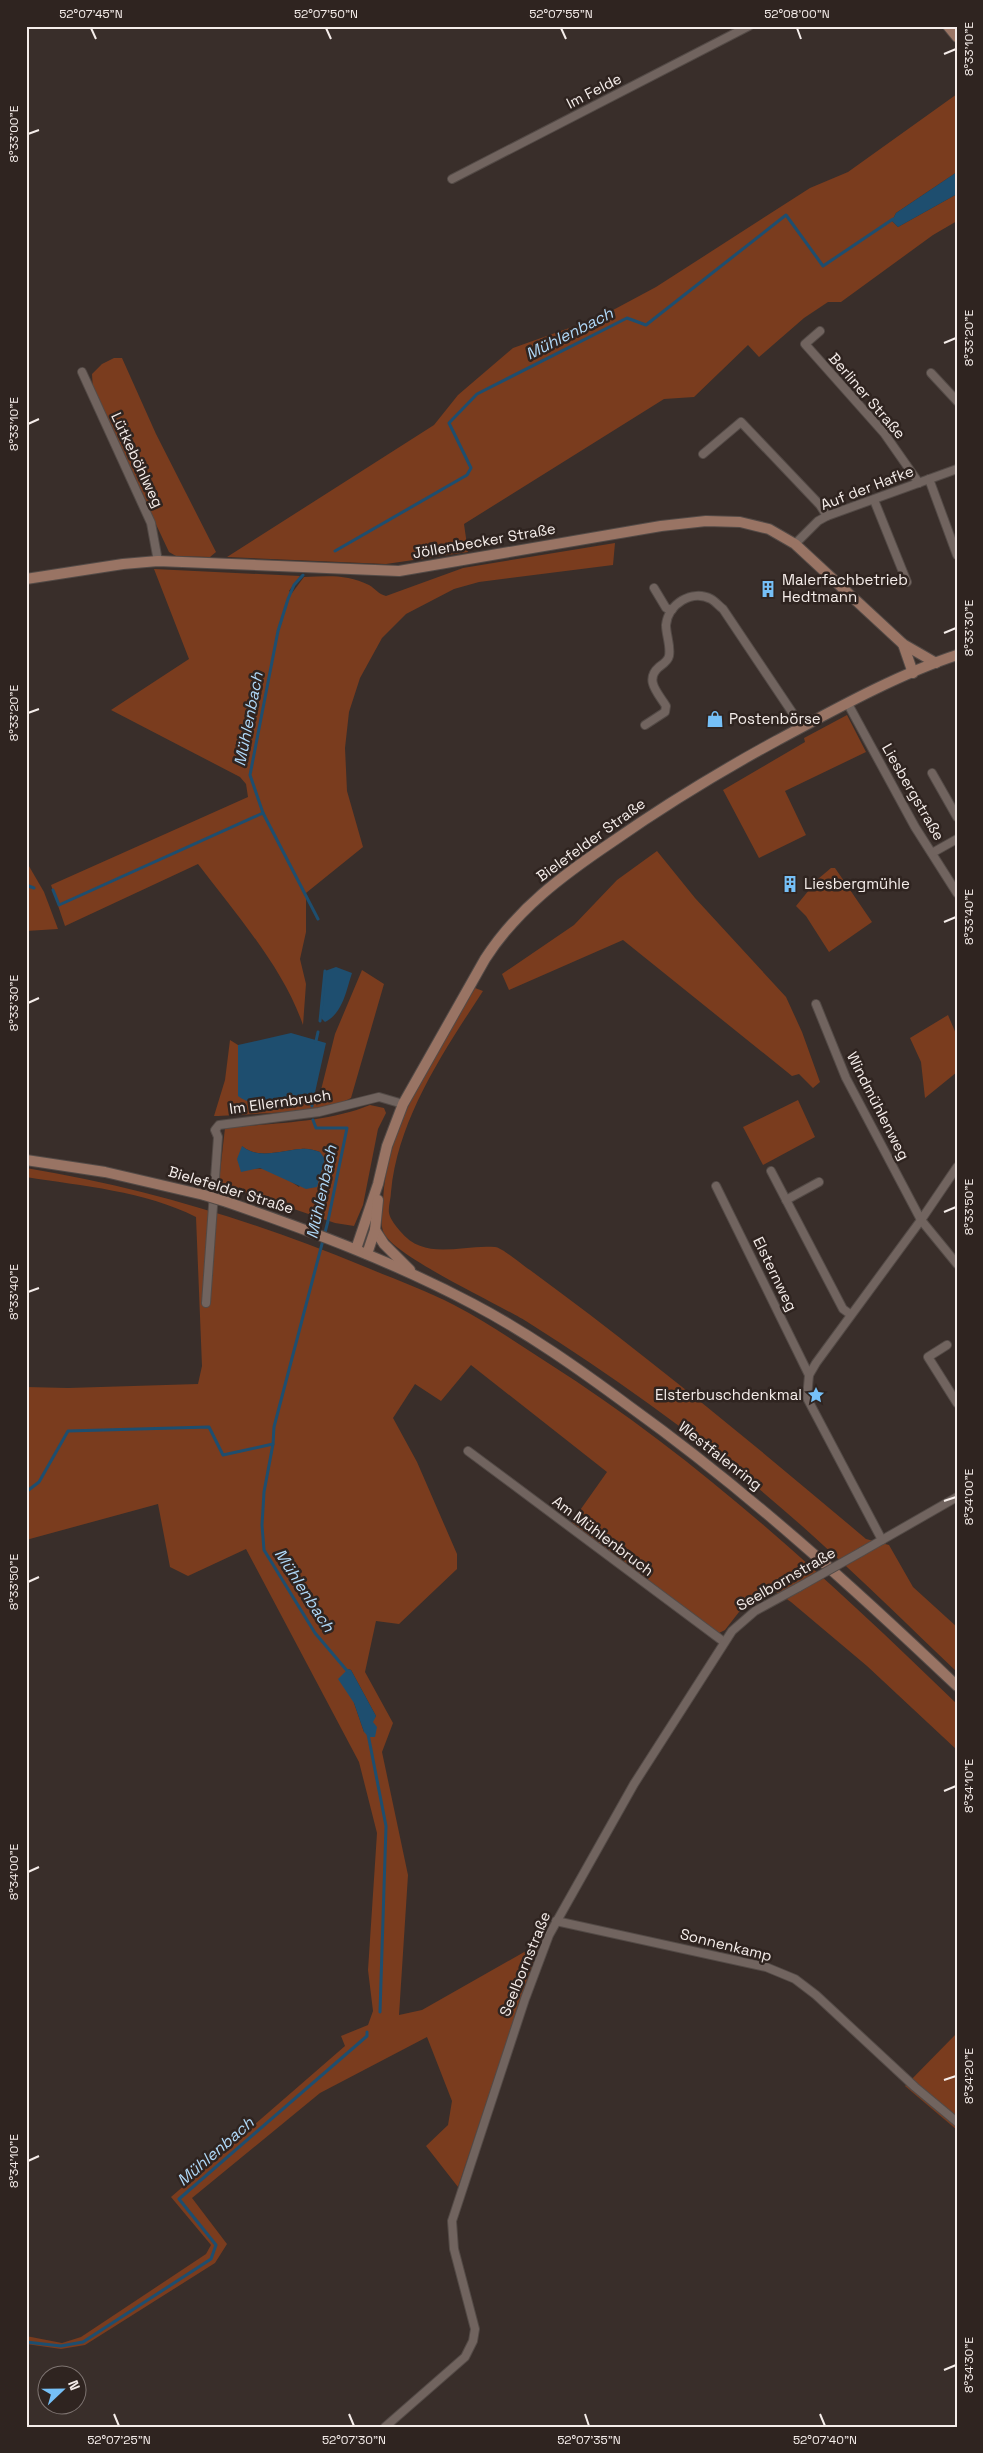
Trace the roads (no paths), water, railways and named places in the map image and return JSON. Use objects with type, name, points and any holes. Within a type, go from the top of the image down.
[{"type":"main road","points":[[948,26],[957,37]]},
{"type":"main road","name":"Jöllenbecker Straße","points":[[26,579],[124,564],[158,561],[399,571],[706,521],[740,522],[769,529],[798,542],[903,644],[936,663]]},
{"type":"main road","name":"Jöllenbecker Straße","points":[[903,644],[913,673]]},
{"type":"main road","name":"Bielefelder Straße","points":[[26,1160],[105,1172],[204,1195],[356,1249],[378,1184],[387,1146],[403,1104],[485,959],[499,937],[518,915],[571,870],[643,820],[703,782],[802,727],[848,704],[913,673],[957,655]]},
{"type":"main road","name":"Bielefelder Straße","points":[[367,1254],[375,1230],[378,1184]]},
{"type":"main road","points":[[375,1230],[384,1244],[415,1274]]},
{"type":"main road","name":"Westfalenring","points":[[356,1249],[415,1274],[475,1305],[554,1353],[678,1441],[784,1528],[957,1686]]},
{"type":"street","name":"Im Felde","points":[[452,179],[749,26]]},
{"type":"street","name":"Berliner Straße","points":[[820,331],[805,344],[884,433],[918,483]]},
{"type":"street","name":"Lütkeböhlweg","points":[[82,372],[151,523],[158,561]]},
{"type":"street","points":[[931,373],[957,401]]},
{"type":"street","points":[[703,454],[741,422],[820,505],[827,516]]},
{"type":"street","name":"Auf der Hafke","points":[[798,542],[818,521],[827,516],[957,469]]},
{"type":"street","points":[[929,479],[957,555]]},
{"type":"street","points":[[874,500],[907,582]]},
{"type":"street","points":[[654,588],[666,608],[672,610]]},
{"type":"street","points":[[645,725],[665,712],[666,706],[652,685],[651,678],[669,656],[666,626],[672,610],[688,597],[698,595],[711,599],[723,609],[802,727]]},
{"type":"street","name":"Liesbergstraße","points":[[848,704],[896,795],[957,893]]},
{"type":"street","points":[[932,773],[957,817]]},
{"type":"street","points":[[932,853],[957,839]]},
{"type":"street","name":"Windmühlenweg","points":[[816,1004],[846,1078],[921,1220],[957,1264]]},
{"type":"street","name":"Im Ellernbruch","points":[[206,1303],[218,1137],[215,1130],[219,1125],[319,1112],[379,1097],[403,1104]]},
{"type":"street","points":[[882,1540],[807,1398],[809,1375],[850,1314],[921,1220],[957,1167]]},
{"type":"street","points":[[771,1171],[843,1309],[850,1314]]},
{"type":"street","points":[[786,1200],[819,1182]]},
{"type":"street","name":"Elsternweg","points":[[716,1186],[809,1375]]},
{"type":"street","points":[[947,1344],[928,1357],[957,1404]]},
{"type":"street","name":"Am Mühlenbruch","points":[[468,1451],[724,1642]]},
{"type":"street","name":"Seelbornstraße","points":[[385,2427],[465,2356],[473,2341],[475,2330],[454,2249],[452,2221],[548,1935],[634,1784],[732,1630],[747,1616],[957,1498]]},
{"type":"street","name":"Sonnenkamp","points":[[556,1921],[766,1967],[795,1979],[816,1995],[915,2088],[957,2122]]},
{"type":"water","points":[[957,172],[957,194],[898,227],[892,221],[896,213]]},
{"type":"water","points":[[336,967],[352,973],[340,1007],[325,1022],[321,1018],[325,971]]},
{"type":"water","points":[[291,1033],[326,1043],[314,1097],[264,1103],[245,1100],[238,1096],[238,1045]]},
{"type":"water","points":[[242,1146],[255,1153],[303,1149],[320,1152],[325,1159],[317,1187],[306,1189],[260,1168],[241,1172],[237,1159]]},
{"type":"water","points":[[348,1669],[351,1670],[376,1716],[373,1722],[377,1727],[375,1737],[369,1737],[364,1732],[354,1703],[338,1679]]},
{"type":"waterway","name":"Mühlenbach","points":[[335,551],[467,475],[471,468],[449,423],[477,394],[627,318],[646,325],[786,215],[823,266],[893,219]]},
{"type":"waterway","name":"Mühlenbach","points":[[303,575],[294,585],[278,631],[250,775],[263,813],[318,919]]},
{"type":"waterway","points":[[53,890],[59,905],[263,813]]},
{"type":"waterway","points":[[26,885],[34,888]]},
{"type":"waterway","name":"Mühlenbach","points":[[320,1021],[325,971]]},
{"type":"waterway","name":"Mühlenbach","points":[[316,1041],[318,1032]]},
{"type":"waterway","name":"Mühlenbach","points":[[311,1095],[312,1106]]},
{"type":"waterway","name":"Mühlenbach","points":[[313,1120],[316,1128],[347,1128],[328,1221],[274,1427],[273,1444],[264,1492],[262,1525],[264,1550],[315,1633],[349,1673]]},
{"type":"waterway","points":[[26,1492],[39,1482],[68,1431],[209,1427],[223,1455],[273,1444]]},
{"type":"waterway","name":"Mühlenbach","points":[[368,1734],[386,1826],[380,2012]]},
{"type":"waterway","name":"Mühlenbach","points":[[26,2342],[61,2346],[83,2342],[211,2259],[216,2245],[179,2199],[367,2036],[367,2032]]},
{"type":"place","name":"Malerfachbetrieb Hedtmann","points":[[768,589]]},
{"type":"place","name":"Postenbörse","points":[[715,719]]},
{"type":"place","name":"Liesbergmühle","points":[[790,884]]},
{"type":"place","name":"Elsterbuschdenkmal","points":[[816,1395]]}]
